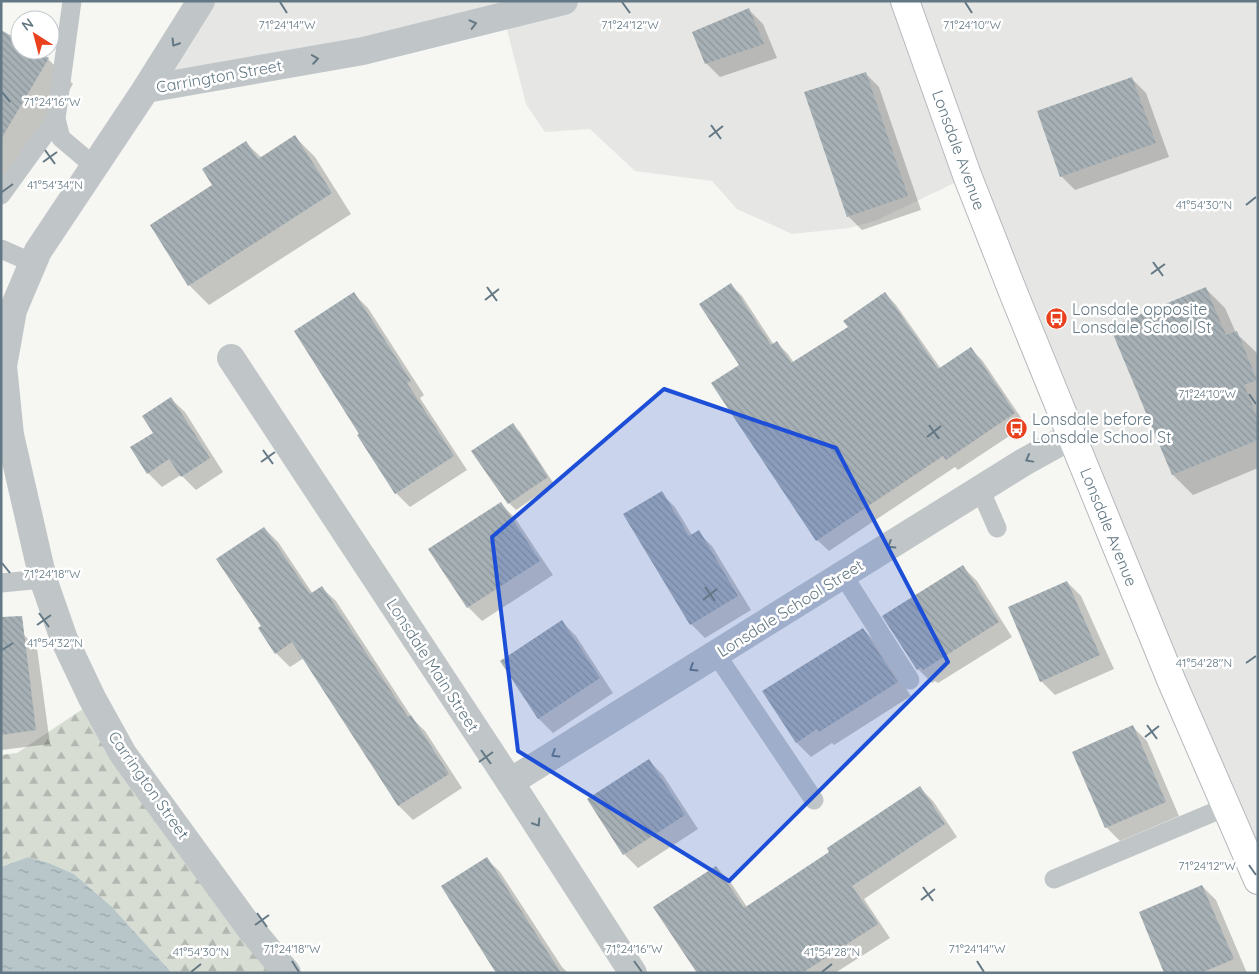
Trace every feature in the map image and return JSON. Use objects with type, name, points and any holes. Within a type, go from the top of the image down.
[{"type":"main road","name":"Lonsdale Avenue","points":[[905,1],[967,174],[1071,436],[1172,682],[1258,880]]},
{"type":"street","points":[[146,89],[201,1]]},
{"type":"street","name":"Carrington Street","points":[[287,973],[249,926],[123,754],[92,698],[64,640],[43,579],[10,435],[3,366],[13,310],[38,251],[146,89],[363,51],[564,1]]},
{"type":"street","name":"Lonsdale Main Street","points":[[231,358],[510,782],[633,973]]},
{"type":"street","name":"Lonsdale School Street","points":[[510,782],[980,489],[1071,436]]},
{"type":"lane","points":[[72,1],[56,119],[61,138],[94,166]]},
{"type":"lane","points":[[1,195],[56,119]]},
{"type":"lane","points":[[1,249],[33,264]]},
{"type":"lane","points":[[980,489],[997,528]]},
{"type":"lane","points":[[843,575],[910,680]]},
{"type":"lane","points":[[1,583],[43,579]]},
{"type":"lane","points":[[716,654],[814,800]]},
{"type":"lane","points":[[1054,879],[1226,807]]},
{"type":"highlighted area","points":[[664,389],[836,448],[948,662],[729,881],[518,751],[492,537]]},
{"type":"shaded area","points":[[201,1],[1258,1],[1258,849],[971,175],[875,221],[849,228],[792,234],[737,209],[712,181],[635,171],[590,129],[545,132],[526,104],[504,18],[170,81]]},
{"type":"green space","points":[[93,702],[285,973],[172,973],[112,907],[74,874],[49,863],[28,857],[1,867],[1,755],[17,753]]},
{"type":"water","points":[[28,857],[49,863],[74,874],[112,907],[172,973],[1,973],[1,867]]},
{"type":"building","points":[[749,8],[764,44],[705,64],[692,32]]},
{"type":"building","points":[[1,30],[10,35],[10,60],[48,60],[1,139]]},
{"type":"building","points":[[866,72],[908,196],[847,217],[804,92]]},
{"type":"building","points":[[1132,77],[1156,143],[1060,177],[1037,111]]},
{"type":"building","points":[[295,135],[332,193],[188,286],[150,225],[212,185],[202,169],[246,141],[258,159]]},
{"type":"building","points":[[731,283],[771,345],[777,341],[791,363],[848,327],[843,321],[885,292],[938,369],[971,347],[1015,413],[946,460],[943,456],[816,541],[711,383],[739,365],[699,304]]},
{"type":"building","points":[[1206,287],[1226,335],[1237,331],[1257,380],[1244,385],[1258,419],[1258,440],[1172,475],[1110,327]]},
{"type":"building","points":[[354,292],[411,381],[407,383],[454,456],[395,494],[294,331]]},
{"type":"building","points":[[171,397],[210,458],[181,477],[169,459],[147,474],[130,447],[153,433],[142,416]]},
{"type":"building","points":[[513,423],[548,477],[508,504],[471,451]]},
{"type":"building","points":[[662,491],[689,536],[699,530],[738,596],[690,625],[623,514]]},
{"type":"building","points":[[501,502],[540,561],[467,608],[428,549]]},
{"type":"building","points":[[264,527],[310,594],[322,586],[408,717],[411,715],[449,774],[398,806],[292,642],[275,654],[258,628],[261,626],[216,559]]},
{"type":"building","points":[[963,565],[999,622],[923,670],[921,667],[917,670],[882,616]]},
{"type":"building","points":[[1067,581],[1100,655],[1040,682],[1008,607]]},
{"type":"building","points":[[22,616],[36,730],[1,735],[1,617]]},
{"type":"building","points":[[562,620],[600,678],[538,719],[500,661]]},
{"type":"building","points":[[863,628],[898,682],[819,732],[817,729],[796,743],[762,691]]},
{"type":"building","points":[[1133,725],[1166,802],[1105,828],[1072,752]]},
{"type":"building","points":[[649,759],[685,815],[623,855],[587,799]]},
{"type":"building","points":[[920,786],[945,824],[852,886],[878,924],[802,973],[697,973],[653,907],[716,866],[744,908],[829,852],[827,848]]},
{"type":"building","points":[[487,857],[561,973],[496,973],[441,886]]},
{"type":"building","points":[[1202,885],[1234,959],[1201,973],[1164,973],[1139,912]]},
{"type":"place","name":"Lonsdale opposite Lonsdale School St","points":[[1056,318]]},
{"type":"place","name":"Lonsdale before Lonsdale School St","points":[[1016,428]]}]
